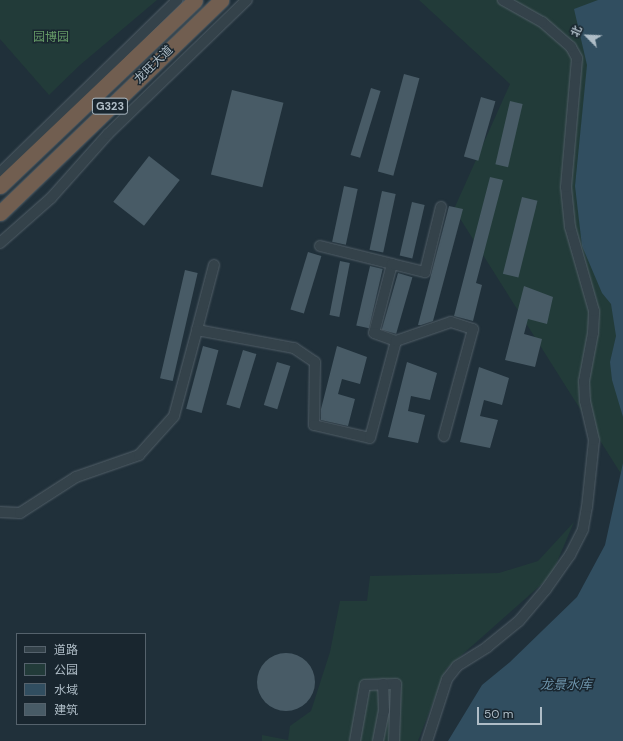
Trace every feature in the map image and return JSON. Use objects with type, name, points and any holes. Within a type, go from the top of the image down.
[{"type":"highway","name":"龙旺大道","points":[[0,186],[195,0]]},
{"type":"highway","name":"龙旺大道","points":[[0,213],[221,0]]},
{"type":"highway","points":[[161,32],[173,4]]},
{"type":"street","points":[[0,243],[51,198],[108,134],[247,0]]},
{"type":"street","points":[[427,741],[447,679],[457,666],[487,647],[519,621],[546,589],[574,548],[583,529],[587,507],[594,440],[585,402],[584,381],[594,332],[594,311],[570,227],[566,187],[578,58],[571,47],[542,22],[503,0]]},
{"type":"street","points":[[0,173],[173,4]]},
{"type":"street","points":[[320,246],[425,272],[441,207]]},
{"type":"street","points":[[392,264],[374,333],[396,341],[451,322],[473,329],[444,436]]},
{"type":"street","points":[[0,512],[20,513],[76,477],[139,455],[174,416],[214,265]]},
{"type":"street","points":[[197,330],[294,348],[315,362],[314,425],[370,438],[396,341]]},
{"type":"street","points":[[378,741],[384,711],[383,684]]},
{"type":"street","points":[[355,741],[365,685],[396,684],[397,711],[394,741]]},
{"type":"street","points":[[384,711],[397,711]]},
{"type":"green space","name":"园博园","points":[[0,0],[157,0],[80,65],[49,95],[0,39]]},
{"type":"green space","points":[[419,0],[623,0],[623,477],[454,209],[510,84]]},
{"type":"green space","points":[[574,522],[551,576],[446,669],[418,741],[262,741],[262,735],[288,740],[290,726],[311,711],[330,652],[340,601],[367,601],[370,576],[499,573],[538,561]]},
{"type":"water","points":[[598,0],[623,0],[623,417],[612,380],[610,362],[616,336],[611,304],[602,293],[582,246],[575,186],[587,65],[574,9]]},
{"type":"water","name":"龙景水库","points":[[623,463],[623,741],[448,741],[482,685],[510,662],[577,597],[605,545]]},
{"type":"building","points":[[404,74],[419,78],[393,176],[378,172]]},
{"type":"building","points":[[371,88],[381,91],[360,158],[351,155]]},
{"type":"building","points":[[232,90],[283,103],[262,187],[211,174]]},
{"type":"building","points":[[481,97],[495,101],[478,161],[464,157]]},
{"type":"building","points":[[510,101],[523,104],[508,167],[495,164]]},
{"type":"building","points":[[149,156],[180,180],[144,226],[113,202]]},
{"type":"building","points":[[490,177],[503,180],[476,283],[482,285],[473,321],[454,316]]},
{"type":"building","points":[[344,186],[358,189],[346,245],[332,242]]},
{"type":"building","points":[[382,191],[396,194],[383,253],[370,250]]},
{"type":"building","points":[[522,197],[538,201],[518,278],[503,274]]},
{"type":"building","points":[[412,202],[425,205],[412,259],[400,256]]},
{"type":"building","points":[[449,206],[463,209],[433,321],[418,325]]},
{"type":"building","points":[[308,252],[321,256],[304,313],[290,309]]},
{"type":"building","points":[[340,261],[350,263],[339,317],[330,315]]},
{"type":"building","points":[[370,266],[383,269],[369,328],[356,325]]},
{"type":"building","points":[[185,270],[198,273],[173,381],[160,378]]},
{"type":"building","points":[[398,273],[412,277],[396,334],[382,330]]},
{"type":"building","points":[[524,286],[553,297],[547,324],[528,319],[524,334],[542,339],[535,367],[505,360]]},
{"type":"building","points":[[203,346],[218,350],[202,413],[186,409]]},
{"type":"building","points":[[337,346],[367,357],[360,384],[342,379],[338,394],[355,399],[348,426],[321,420],[321,409]]},
{"type":"building","points":[[243,350],[256,354],[240,409],[226,405]]},
{"type":"building","points":[[277,362],[290,366],[277,409],[264,405]]},
{"type":"building","points":[[407,362],[437,373],[430,400],[411,396],[408,411],[425,415],[418,443],[388,437]]},
{"type":"building","points":[[479,367],[509,378],[502,405],[484,400],[480,416],[498,420],[490,448],[460,442]]},
{"type":"building","points":[[280,653],[292,653],[307,661],[315,676],[315,688],[307,703],[292,711],[280,711],[265,703],[257,688],[257,676],[265,661]]}]
